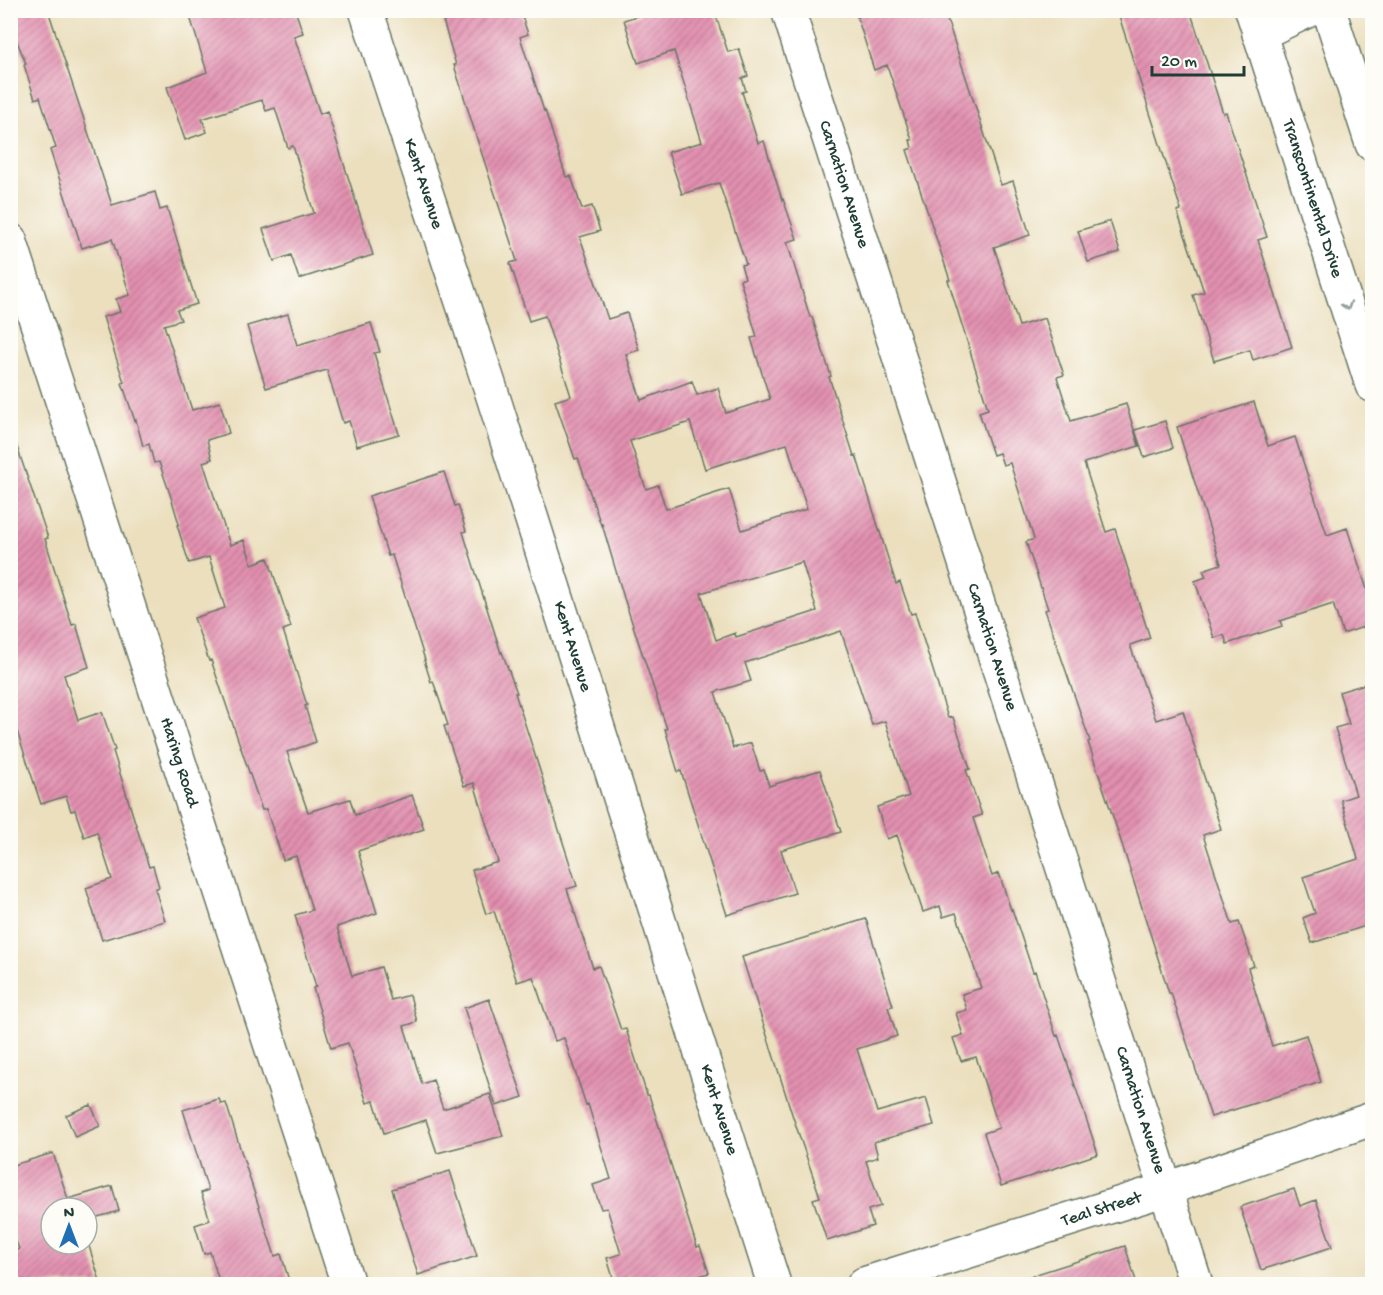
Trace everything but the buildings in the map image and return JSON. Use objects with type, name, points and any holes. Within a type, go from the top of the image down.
[{"type":"street","name":"Kent Avenue","points":[[366,10],[490,387],[774,1284]]},
{"type":"street","name":"Carnation Avenue","points":[[788,10],[1196,1284]]},
{"type":"street","points":[[1256,22],[1309,10]]},
{"type":"street","points":[[1329,10],[1372,144]]},
{"type":"street","name":"Transcontinental Drive","points":[[1256,22],[1372,386]]},
{"type":"street","name":"Haring Road","points":[[10,240],[348,1284]]},
{"type":"street","name":"Teal Street","points":[[864,1284],[1166,1189],[1372,1119]]}]
